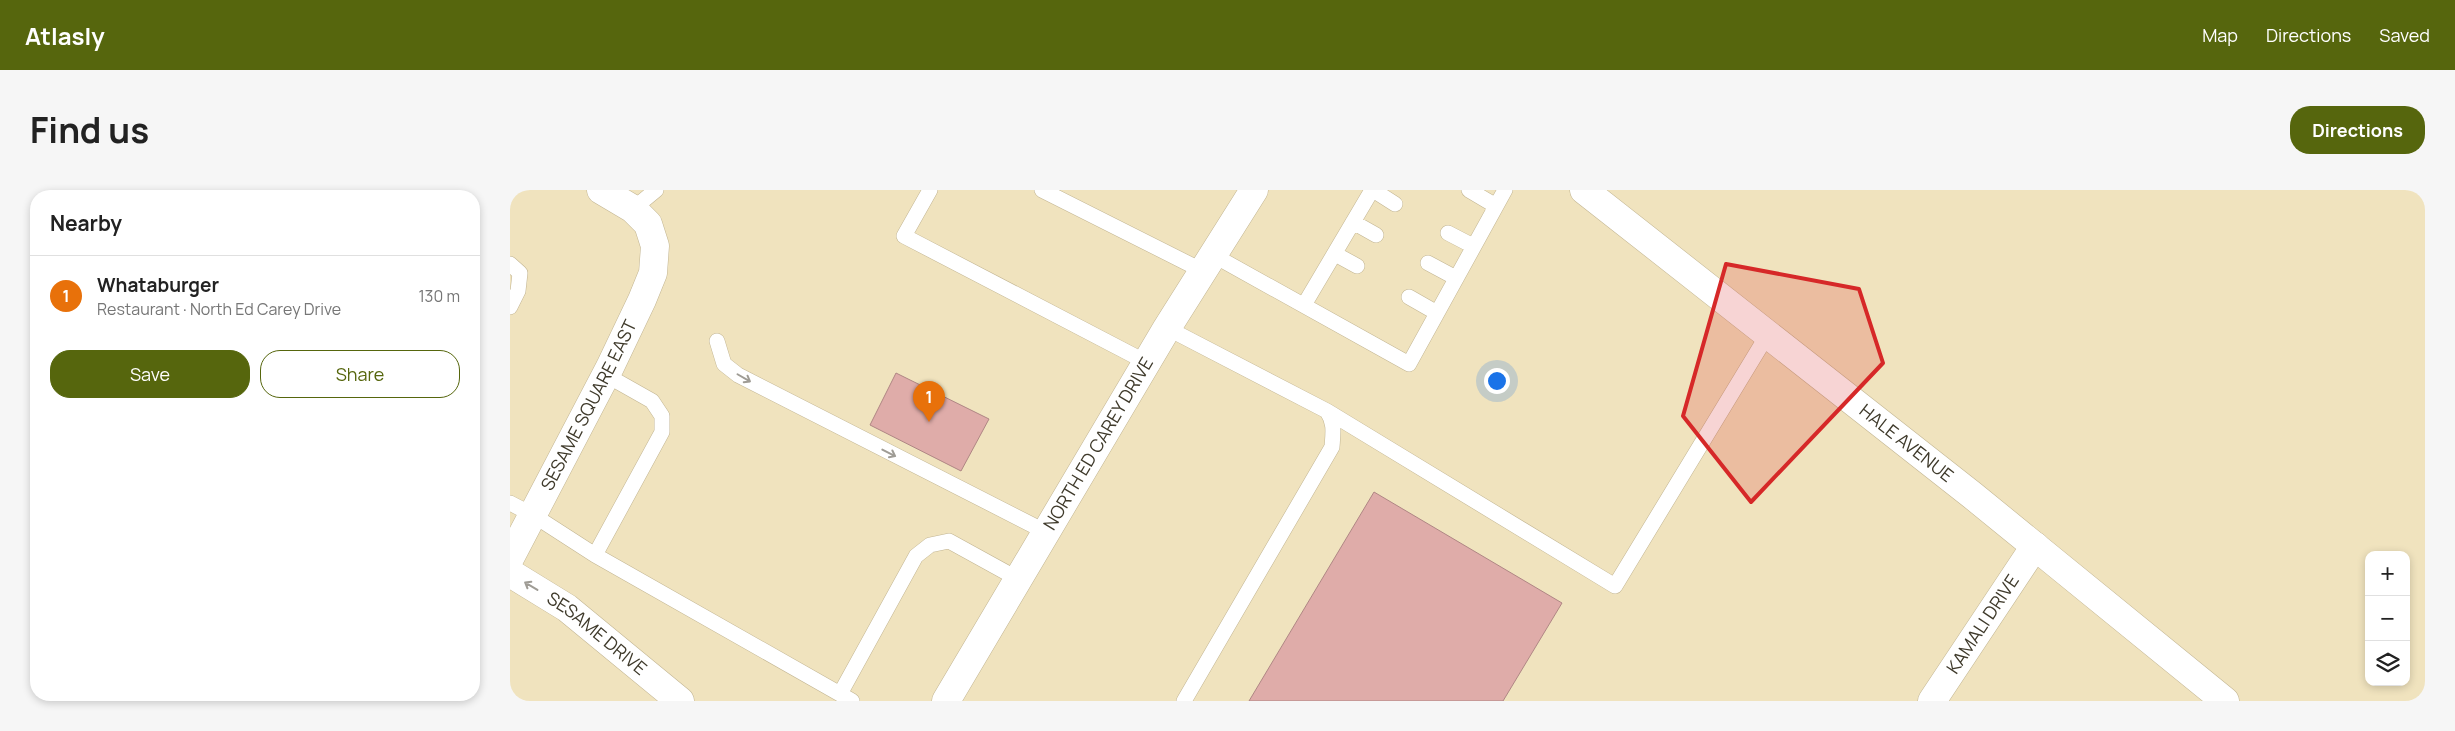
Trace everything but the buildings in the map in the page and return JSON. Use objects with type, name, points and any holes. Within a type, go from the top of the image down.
[{"type":"street","points":[[601,190],[633,209]]},
{"type":"street","name":"HALE AVENUE","points":[[1584,190],[2035,546],[2225,701]]},
{"type":"street","name":"NORTH ED CAREY DRIVE","points":[[946,701],[1146,362],[1208,263],[1247,192]]},
{"type":"street","name":"SESAME SQUARE EAST","points":[[510,558],[522,509],[606,375],[650,282],[653,273],[655,246],[648,224],[633,209]]},
{"type":"street","name":"KAMALI DRIVE","points":[[1932,701],[2035,546]]},
{"type":"street","name":"SESAME DRIVE","points":[[510,573],[567,608],[680,701]]},
{"type":"lane","points":[[633,209],[656,190]]},
{"type":"lane","points":[[930,190],[904,236],[1146,362]]},
{"type":"lane","points":[[1042,190],[1304,305],[1409,364],[1505,190]]},
{"type":"lane","points":[[1304,305],[1372,190],[1395,204]]},
{"type":"lane","points":[[1469,190],[1496,206]]},
{"type":"lane","points":[[1353,222],[1376,234]]},
{"type":"lane","points":[[1448,232],[1473,246]]},
{"type":"lane","points":[[1334,254],[1357,266]]},
{"type":"lane","points":[[1428,263],[1456,278]]},
{"type":"lane","points":[[510,264],[520,273],[518,291],[510,307]]},
{"type":"lane","points":[[1409,297],[1437,313]]},
{"type":"lane","points":[[1167,328],[1328,411],[1615,586],[1768,334]]},
{"type":"lane","points":[[717,341],[724,364],[738,375],[1046,532]]},
{"type":"lane","points":[[594,555],[662,432],[662,416],[652,401],[606,375]]},
{"type":"lane","points":[[1184,701],[1332,447],[1333,421],[1328,411]]},
{"type":"lane","points":[[522,509],[594,555],[846,698],[916,556],[930,545],[949,541],[1018,579]]},
{"type":"highlighted area","points":[[1726,264],[1859,289],[1883,363],[1751,502],[1683,416]]},
{"type":"place","name":"Whataburger","points":[[929,422]]}]
